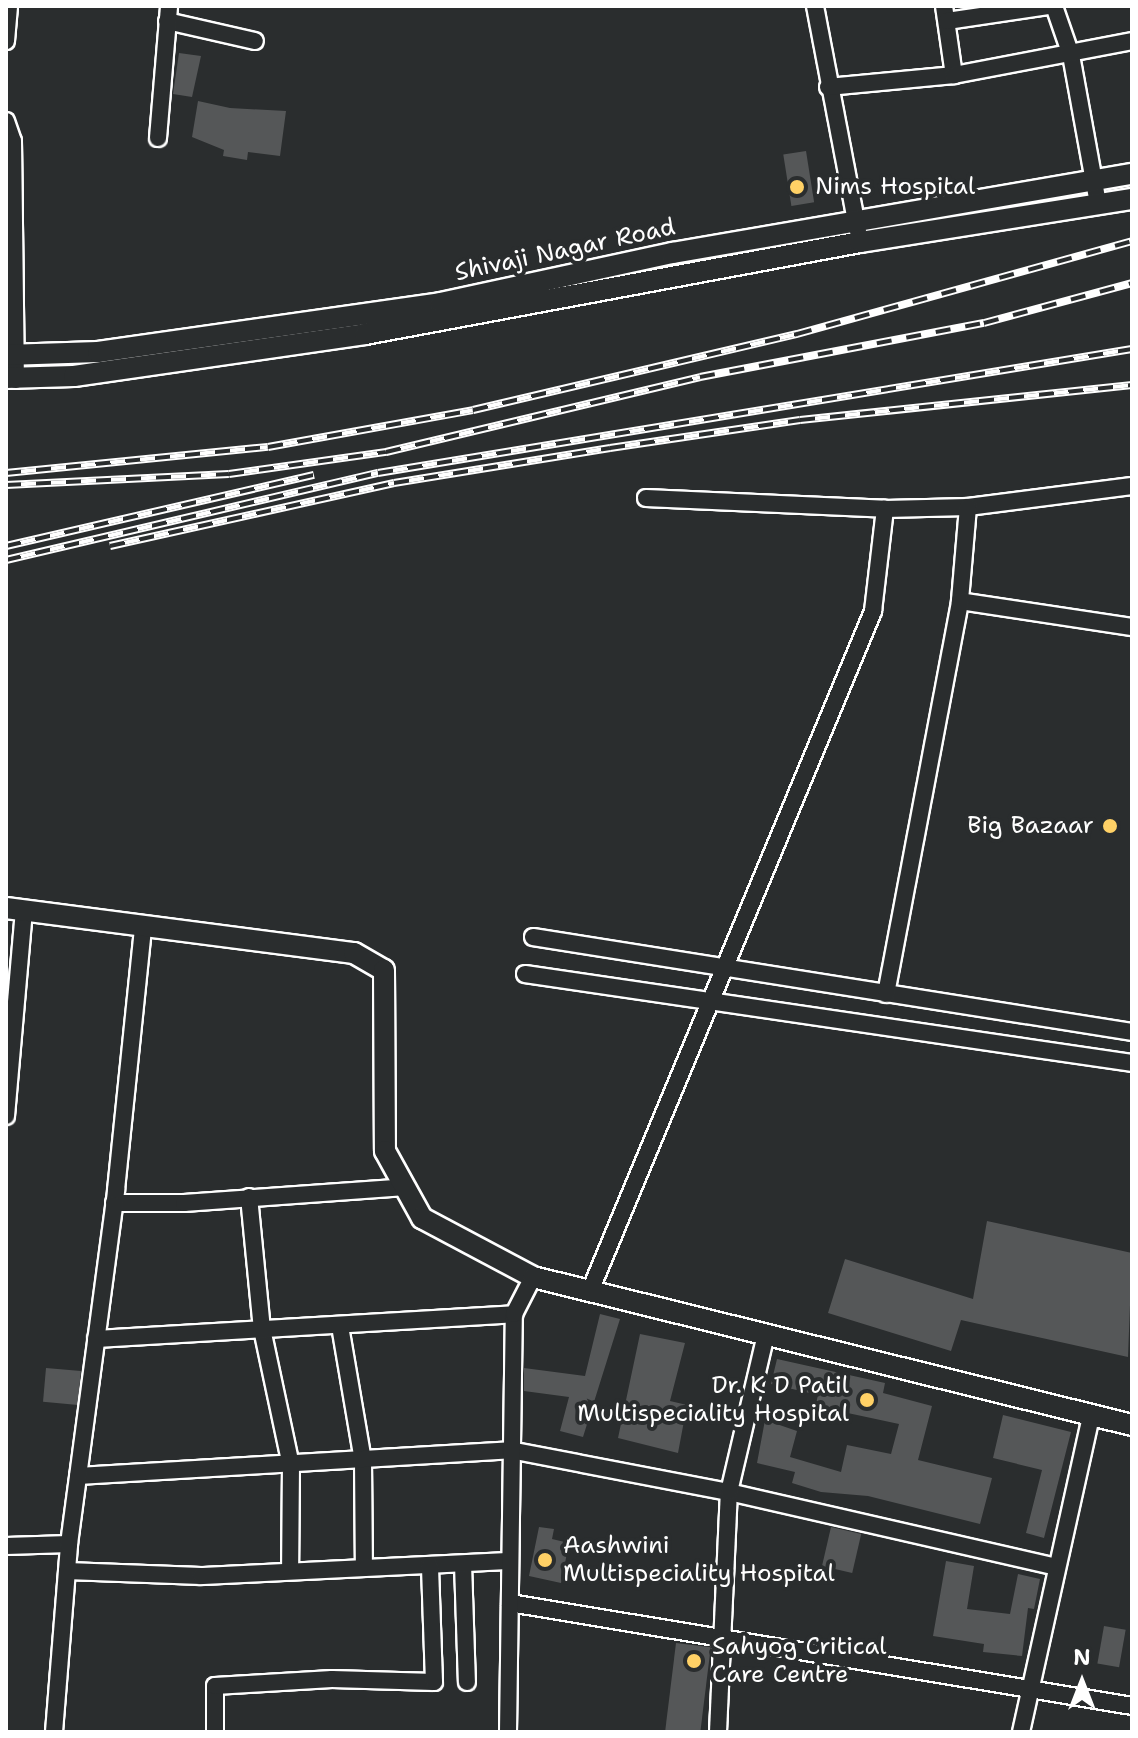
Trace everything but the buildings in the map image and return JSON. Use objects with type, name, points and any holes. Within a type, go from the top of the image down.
[{"type":"main road","name":"Shivaji Nagar Road","points":[[11,355],[178,342],[412,308],[856,221],[1132,174]]},
{"type":"main road","name":"Shivaji Nagar Road","points":[[11,379],[365,334],[860,242],[1132,199]]},
{"type":"main road","points":[[15,909],[354,953],[384,970],[385,1151],[422,1218],[533,1277],[1132,1425]]},
{"type":"street","points":[[6,41],[9,6]]},
{"type":"street","points":[[815,6],[828,87],[860,242]]},
{"type":"street","points":[[954,75],[946,14],[1051,6],[1071,55],[1098,204]]},
{"type":"street","points":[[158,138],[168,13],[255,41]]},
{"type":"street","points":[[828,87],[954,75],[1132,41]]},
{"type":"street","points":[[6,121],[13,141],[11,379]]},
{"type":"street","points":[[646,498],[885,509],[968,507],[1132,486]]},
{"type":"street","points":[[886,994],[960,601],[968,507]]},
{"type":"street","points":[[590,1291],[873,611],[885,509]]},
{"type":"street","points":[[960,601],[1132,627]]},
{"type":"street","points":[[6,1116],[15,909]]},
{"type":"street","points":[[54,1732],[69,1544],[114,1203],[143,928]]},
{"type":"street","points":[[533,937],[725,971],[1132,1032]]},
{"type":"street","points":[[525,974],[713,999],[1132,1063]]},
{"type":"street","points":[[114,1203],[405,1187]]},
{"type":"street","points":[[249,1197],[262,1329],[291,1465],[290,1571]]},
{"type":"street","points":[[508,1732],[514,1314],[533,1277]]},
{"type":"street","points":[[96,1339],[514,1314]]},
{"type":"street","points":[[340,1326],[363,1461],[364,1568]]},
{"type":"street","points":[[718,1732],[720,1634],[729,1492],[766,1334]]},
{"type":"street","points":[[1021,1732],[1091,1415]]},
{"type":"street","points":[[78,1476],[510,1450],[729,1492],[1056,1567]]},
{"type":"street","points":[[6,1546],[69,1544]]},
{"type":"street","points":[[67,1571],[188,1576],[510,1561]]},
{"type":"street","points":[[463,1564],[467,1682]]},
{"type":"street","points":[[215,1732],[215,1686],[332,1679],[434,1682],[430,1565]]},
{"type":"street","points":[[510,1603],[720,1634],[1132,1706]]},
{"type":"railway","points":[[6,473],[268,447],[473,410],[797,334],[1132,241]]},
{"type":"railway","points":[[6,485],[229,474],[386,452],[700,377],[984,323],[1132,283]]},
{"type":"railway","points":[[6,560],[378,473],[1132,349]]},
{"type":"railway","points":[[110,546],[394,483],[610,448],[800,420],[1132,385]]},
{"type":"railway","points":[[6,546],[314,475]]},
{"type":"place","name":"Nims Hospital","points":[[797,187]]},
{"type":"place","name":"Big Bazaar","points":[[1110,826]]},
{"type":"place","name":"Dr. K D Patil Multispeciality Hospital","points":[[867,1400]]},
{"type":"place","name":"Aashwini Multispeciality Hospital","points":[[545,1560]]},
{"type":"place","name":"Sahyog Critical Care Centre","points":[[694,1661]]}]
